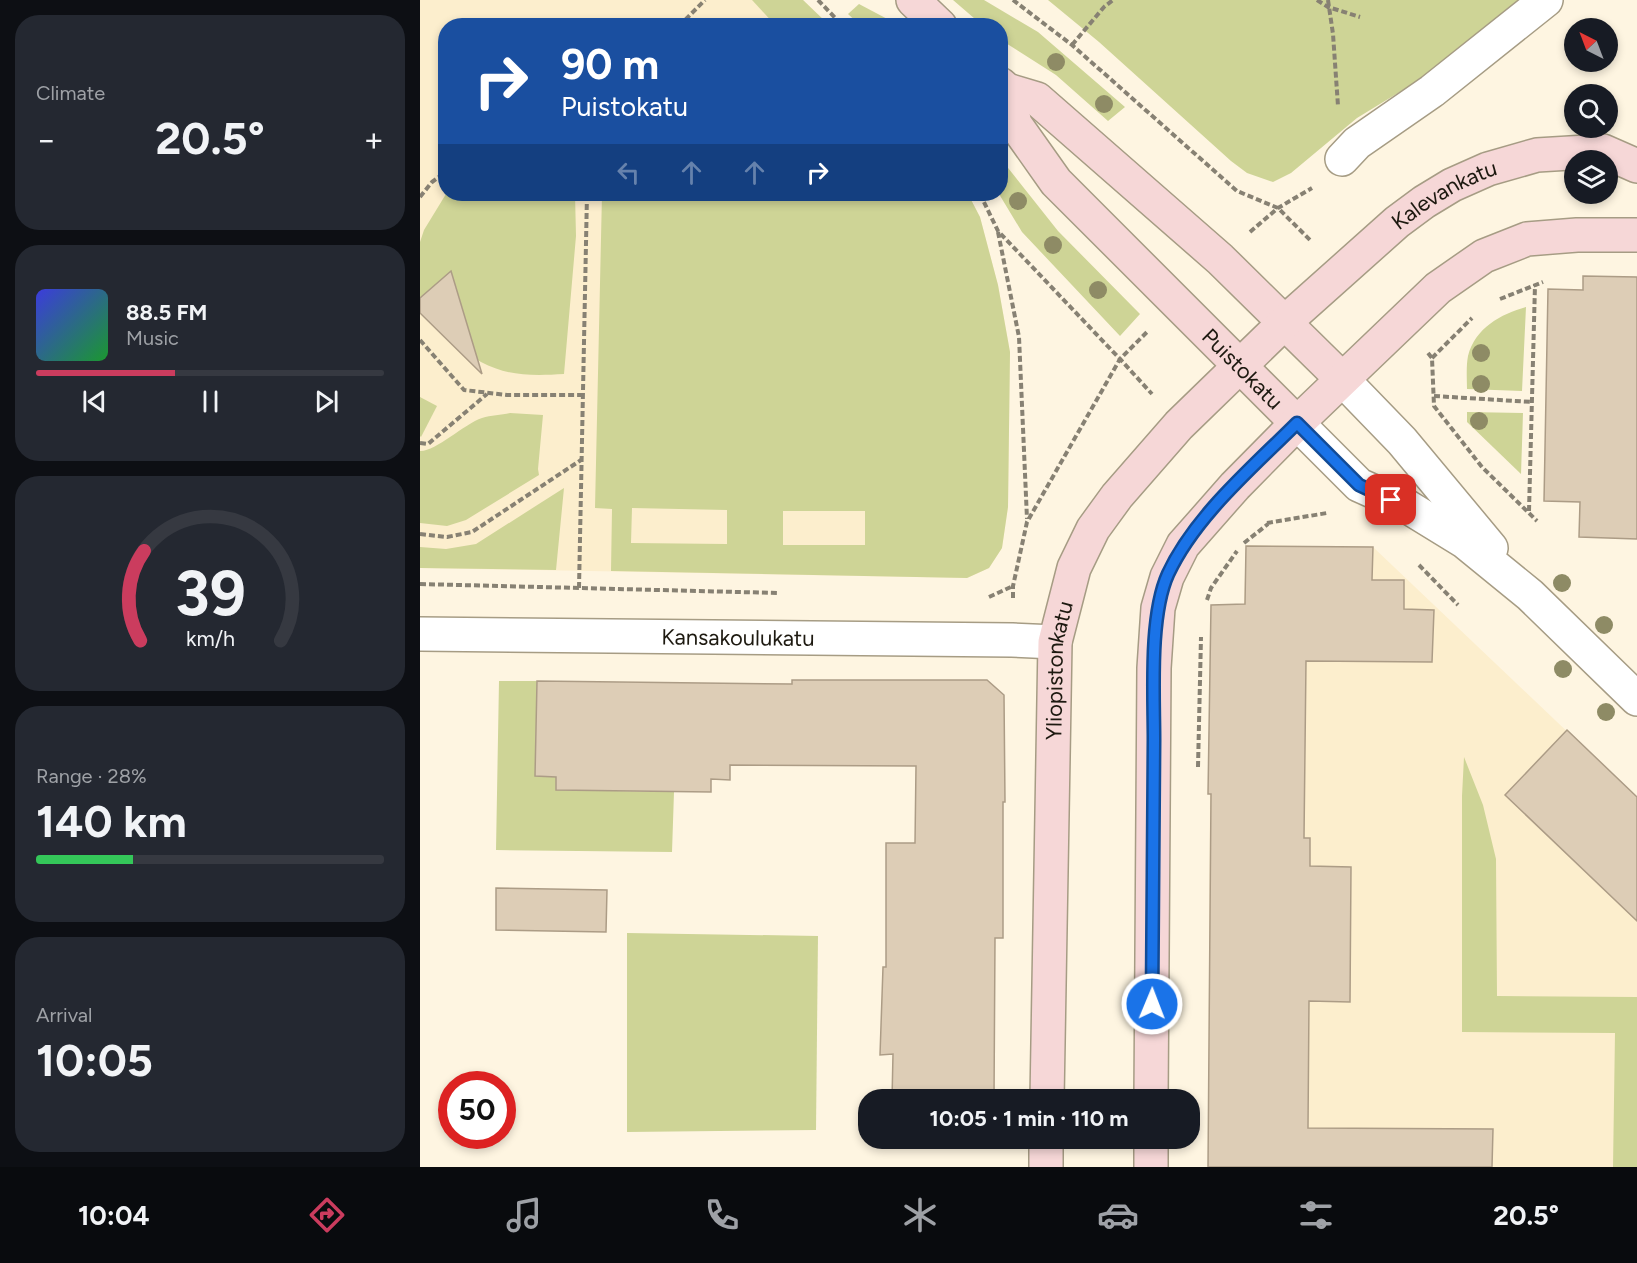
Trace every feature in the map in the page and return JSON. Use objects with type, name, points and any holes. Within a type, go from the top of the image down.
[{"type":"main road","points":[[913,0],[932,18]]},
{"type":"main road","name":"Puistokatu","points":[[1008,88],[1037,99],[1220,259],[1342,379]]},
{"type":"main road","name":"Puistokatu","points":[[1008,100],[1015,124],[1056,182],[1297,423]]},
{"type":"main road","name":"Kalevankatu","points":[[1285,322],[1397,222],[1452,185],[1479,173],[1537,155],[1603,151],[1637,166]]},
{"type":"main road","points":[[1151,1089],[1154,668],[1158,608],[1167,577],[1183,545],[1235,486],[1342,379],[1438,288],[1484,256],[1527,239],[1577,234],[1637,235]]},
{"type":"main road","name":"Yliopistonkatu","points":[[1047,1089],[1055,642],[1074,568],[1093,529],[1117,496],[1179,425],[1285,322]]},
{"type":"main road","points":[[1046,1149],[1046,1167]]},
{"type":"main road","points":[[1151,1149],[1151,1167]]},
{"type":"street","points":[[1341,159],[1357,143],[1432,91],[1546,0]]},
{"type":"street","name":"Puistokatu","points":[[1342,379],[1402,441],[1530,595]]},
{"type":"street","name":"Puistokatu","points":[[1297,423],[1359,485],[1408,507],[1465,542],[1530,595],[1637,699]]},
{"type":"street","name":"Kansakoulukatu","points":[[420,634],[1055,642]]},
{"type":"path","points":[[687,18],[705,0]]},
{"type":"path","points":[[818,0],[835,18]]},
{"type":"path","points":[[1013,0],[1072,45],[1237,191],[1278,208]]},
{"type":"path","points":[[1101,0],[1104,7]]},
{"type":"path","points":[[1072,45],[1104,7],[1113,0]]},
{"type":"path","points":[[1317,0],[1328,7],[1360,17]]},
{"type":"path","points":[[1328,0],[1333,34],[1341,159]]},
{"type":"path","points":[[420,197],[438,178]]},
{"type":"path","points":[[579,588],[587,201]]},
{"type":"path","points":[[983,201],[998,231],[1019,338],[1027,522],[1013,586],[1012,640]]},
{"type":"path","points":[[998,231],[1120,358],[1027,522]]},
{"type":"path","points":[[1497,300],[1545,281]]},
{"type":"path","points":[[1529,512],[1535,285]]},
{"type":"path","points":[[1479,312],[1432,358],[1434,406],[1482,467],[1537,520]]},
{"type":"path","points":[[420,340],[464,390],[487,394],[583,395]]},
{"type":"path","points":[[420,443],[428,444],[487,394]]},
{"type":"path","points":[[1434,396],[1532,402]]},
{"type":"path","points":[[420,534],[447,537],[472,532],[582,460]]},
{"type":"path","points":[[1205,605],[1211,588],[1239,548],[1268,524]]},
{"type":"path","points":[[1416,562],[1458,605]]},
{"type":"path","points":[[420,584],[783,593]]},
{"type":"path","points":[[987,598],[1013,586]]},
{"type":"path","points":[[1198,779],[1201,626]]},
{"type":"shaded area","points":[[420,0],[803,0],[822,18],[438,18],[438,201],[972,201],[980,217],[998,285],[1010,352],[1008,507],[1002,548],[989,568],[967,578],[420,568]]},
{"type":"shaded area","points":[[1246,545],[1373,547],[1637,798],[1637,1167],[1208,1167],[1211,605],[1244,604]]},
{"type":"green space","points":[[752,0],[803,0],[822,18],[769,18]]},
{"type":"green space","points":[[953,0],[984,0],[1038,32],[1125,107],[1108,121],[1056,75],[1008,44],[1008,18],[974,18]]},
{"type":"green space","points":[[1048,0],[1522,0],[1434,71],[1357,118],[1291,173],[1273,182],[1247,173],[1231,161],[1099,42]]},
{"type":"green space","points":[[859,4],[885,18],[852,18],[848,14]]},
{"type":"green space","points":[[1008,168],[1058,231],[1140,314],[1120,336],[1022,232],[1003,201],[1008,201]]},
{"type":"green space","points":[[442,201],[575,201],[576,236],[564,374],[531,375],[503,371],[478,360],[451,340],[469,331],[456,287],[446,276],[420,298],[420,242],[424,230]]},
{"type":"green space","points":[[602,201],[972,201],[980,217],[998,285],[1010,352],[1008,507],[1002,548],[989,568],[967,578],[611,571],[612,509],[595,508]],"holes":[[[632,508],[727,510],[727,544],[631,543]],[[783,511],[865,511],[865,545],[783,545]]]},
{"type":"green space","points":[[1526,307],[1522,391],[1467,389],[1468,356],[1476,338],[1499,318]]},
{"type":"green space","points":[[420,397],[437,406],[421,437],[420,436]]},
{"type":"green space","points":[[1467,412],[1523,413],[1521,474],[1467,422]]},
{"type":"green space","points":[[510,413],[543,415],[539,475],[466,520],[447,526],[420,523],[420,451],[441,443],[482,418]]},
{"type":"green space","points":[[564,488],[556,570],[420,568],[420,547],[446,549],[476,544]]},
{"type":"green space","points":[[499,681],[537,681],[535,776],[556,777],[556,790],[674,792],[672,852],[496,850]]},
{"type":"green space","points":[[1464,757],[1483,805],[1496,859],[1497,996],[1637,997],[1637,1167],[1613,1167],[1615,1033],[1462,1032]]},
{"type":"green space","points":[[627,933],[818,936],[816,1130],[627,1132]]},
{"type":"building","points":[[451,271],[482,374],[420,313],[420,298]]},
{"type":"building","points":[[1583,276],[1637,277],[1637,539],[1579,537],[1580,502],[1544,501],[1548,289],[1583,290]]},
{"type":"building","points":[[1246,546],[1373,547],[1372,580],[1404,580],[1404,609],[1434,610],[1432,662],[1306,661],[1304,838],[1310,838],[1310,866],[1351,867],[1350,1002],[1309,1001],[1308,1128],[1493,1129],[1492,1167],[1208,1167],[1211,794],[1208,794],[1211,605],[1245,604]]},
{"type":"building","points":[[792,680],[987,680],[1004,695],[1003,938],[995,938],[994,1089],[892,1089],[893,1054],[880,1055],[883,967],[886,967],[886,843],[915,843],[916,766],[730,765],[730,780],[711,779],[711,792],[556,790],[556,777],[535,776],[537,681],[792,684]]},
{"type":"building","points":[[1567,730],[1637,797],[1637,921],[1505,795]]},
{"type":"building","points":[[496,888],[607,890],[606,932],[496,930]]},
{"type":"route","points":[[1152,1004],[1154,668],[1158,608],[1167,577],[1183,545],[1203,521],[1297,423],[1359,485],[1391,500]]}]
